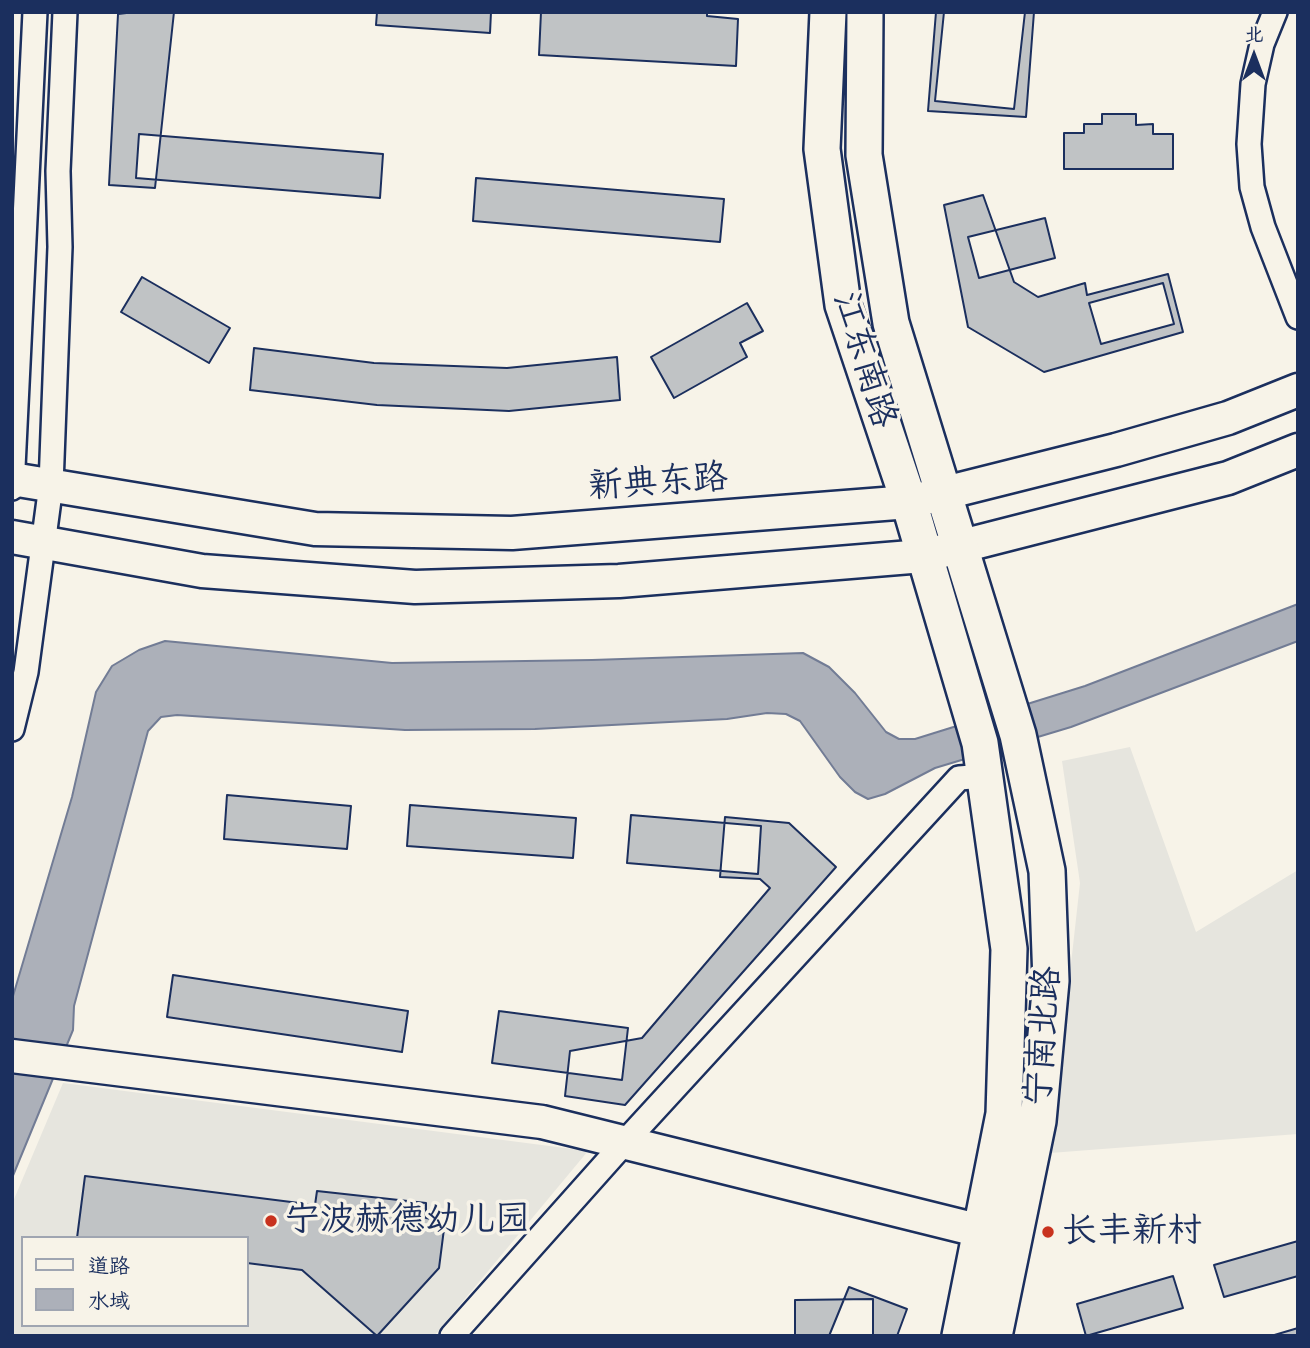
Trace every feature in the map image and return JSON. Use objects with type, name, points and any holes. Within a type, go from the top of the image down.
[{"type":"main road","name":"江东南路","points":[[828,12],[821,149],[843,305],[909,502],[967,697]]},
{"type":"main road","name":"江东南路","points":[[865,12],[864,155],[891,323],[1003,687]]},
{"type":"main road","name":"新典东路","points":[[12,479],[315,529],[512,533],[909,502],[1116,450],[1228,418],[1298,390]]},
{"type":"main road","points":[[12,537],[202,571],[415,587],[619,581],[923,556],[1228,478],[1298,450]]},
{"type":"main road","name":"宁南北路","points":[[995,1336],[1038,1121],[1051,981],[1047,871],[1018,735],[1003,687]]},
{"type":"main road","name":"宁南北路","points":[[960,1336],[1004,1114],[1009,948],[982,760],[967,697]]},
{"type":"main road","points":[[12,1056],[542,1122],[981,1231]]},
{"type":"street","points":[[12,488],[35,12]]},
{"type":"street","points":[[12,729],[26,672],[51,485],[60,247],[58,171],[65,12]]},
{"type":"street","points":[[1275,12],[1262,44],[1253,84],[1249,144],[1252,187],[1263,227],[1298,317]]},
{"type":"street","points":[[452,1336],[625,1142],[959,778],[982,760]]},
{"type":"shaded area","points":[[1130,747],[1196,932],[1298,870],[1298,1134],[1050,1153],[1080,883],[1062,761]]},
{"type":"shaded area","name":"宁波赫德幼儿园","points":[[63,1083],[588,1151],[434,1336],[12,1336],[12,1204]]},
{"type":"water","points":[[1298,604],[1298,641],[1071,727],[935,768],[885,794],[868,799],[855,792],[840,777],[800,721],[786,714],[767,713],[727,719],[535,729],[405,730],[177,715],[161,717],[148,731],[74,1006],[73,1030],[12,1178],[13,996],[72,797],[96,692],[112,666],[139,650],[165,641],[392,663],[803,653],[829,667],[855,693],[886,732],[899,739],[915,739],[1085,686]]},
{"type":"building","points":[[174,12],[155,188],[109,185],[118,14]]},
{"type":"building","points":[[377,12],[491,12],[490,33],[376,25]]},
{"type":"building","points":[[541,12],[707,12],[707,16],[738,19],[736,66],[539,55]]},
{"type":"building","points":[[936,12],[1034,12],[1026,117],[928,111]]},
{"type":"building","points":[[944,12],[1025,12],[1014,109],[935,101]]},
{"type":"building","points":[[1102,114],[1136,114],[1136,125],[1153,124],[1153,134],[1173,134],[1173,169],[1064,169],[1064,133],[1084,133],[1084,124],[1102,124]]},
{"type":"building","points":[[139,134],[383,154],[380,198],[136,178]]},
{"type":"building","points":[[476,178],[724,199],[720,242],[473,221]]},
{"type":"building","points":[[983,195],[1014,282],[1038,297],[1085,283],[1087,295],[1168,274],[1183,332],[1044,372],[968,327],[944,205]]},
{"type":"building","points":[[1045,218],[1055,258],[979,278],[968,237]]},
{"type":"building","points":[[142,277],[230,328],[209,363],[121,312]]},
{"type":"building","points":[[1163,283],[1174,324],[1101,344],[1089,303]]},
{"type":"building","points":[[747,303],[763,331],[740,343],[747,357],[674,398],[651,357]]},
{"type":"building","points":[[254,348],[374,363],[507,368],[617,357],[620,400],[509,411],[377,405],[250,390]]},
{"type":"building","points":[[227,795],[351,806],[347,849],[224,839]]},
{"type":"building","points":[[410,805],[576,818],[573,858],[407,846]]},
{"type":"building","points":[[631,815],[761,826],[758,874],[627,863]]},
{"type":"building","points":[[725,817],[789,823],[836,867],[625,1105],[565,1096],[570,1051],[642,1038],[770,888],[760,879],[720,877]]},
{"type":"building","points":[[173,975],[408,1011],[402,1052],[167,1017]]},
{"type":"building","points":[[499,1011],[628,1028],[622,1080],[492,1063]]},
{"type":"building","points":[[85,1176],[315,1205],[317,1191],[426,1203],[426,1218],[445,1221],[439,1268],[377,1336],[302,1270],[248,1263],[248,1236],[77,1236]]},
{"type":"building","points":[[1298,1241],[1298,1276],[1224,1297],[1214,1265]]},
{"type":"building","points":[[1173,1276],[1183,1308],[1086,1336],[1077,1304]]},
{"type":"building","points":[[849,1287],[907,1309],[897,1336],[829,1336]]},
{"type":"building","points":[[873,1299],[873,1336],[795,1336],[795,1300]]},
{"type":"building","points":[[1298,1328],[1298,1336],[1271,1336]]},
{"type":"place","name":"宁波赫德幼儿园","points":[[271,1221]]},
{"type":"place","name":"长丰新村","points":[[1048,1232]]}]
